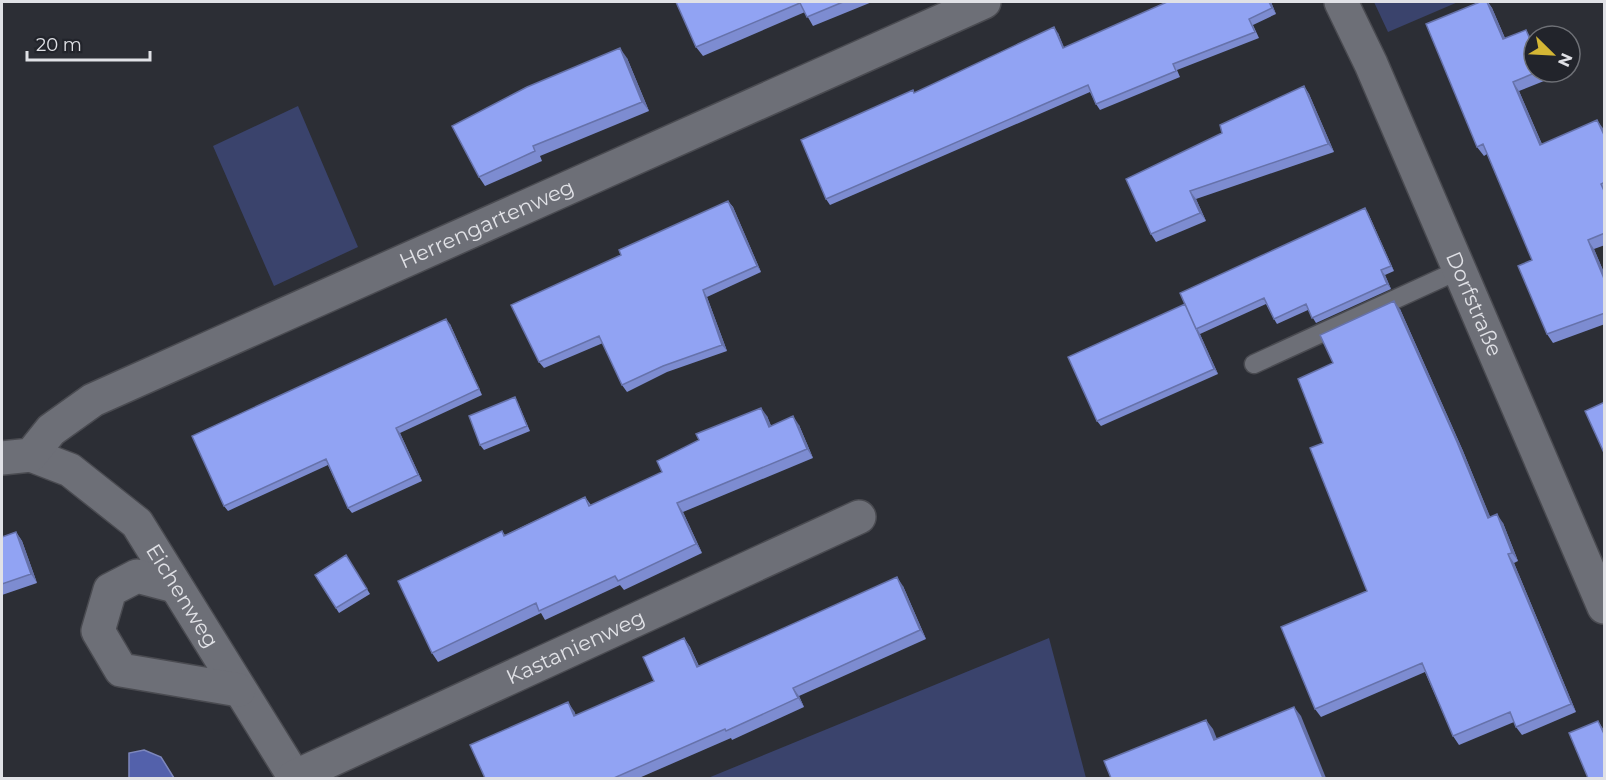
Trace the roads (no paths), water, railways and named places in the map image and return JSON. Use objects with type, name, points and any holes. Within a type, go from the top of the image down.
[{"type":"street","name":"Herrengartenweg","points":[[16,456],[93,400],[984,2]]},
{"type":"street","name":"Dorfstraße","points":[[1341,2],[1371,64],[1605,607]]},
{"type":"street","name":"Eichenweg","points":[[16,456],[70,470],[137,523],[294,778]]},
{"type":"street","name":"Kastanienweg","points":[[294,778],[859,517]]},
{"type":"street","points":[[175,586],[137,576],[110,590],[98,631],[121,670],[239,690]]},
{"type":"lane","points":[[1254,364],[1459,270]]},
{"type":"water","points":[[144,750],[161,757],[174,778],[129,778],[129,753]]}]
